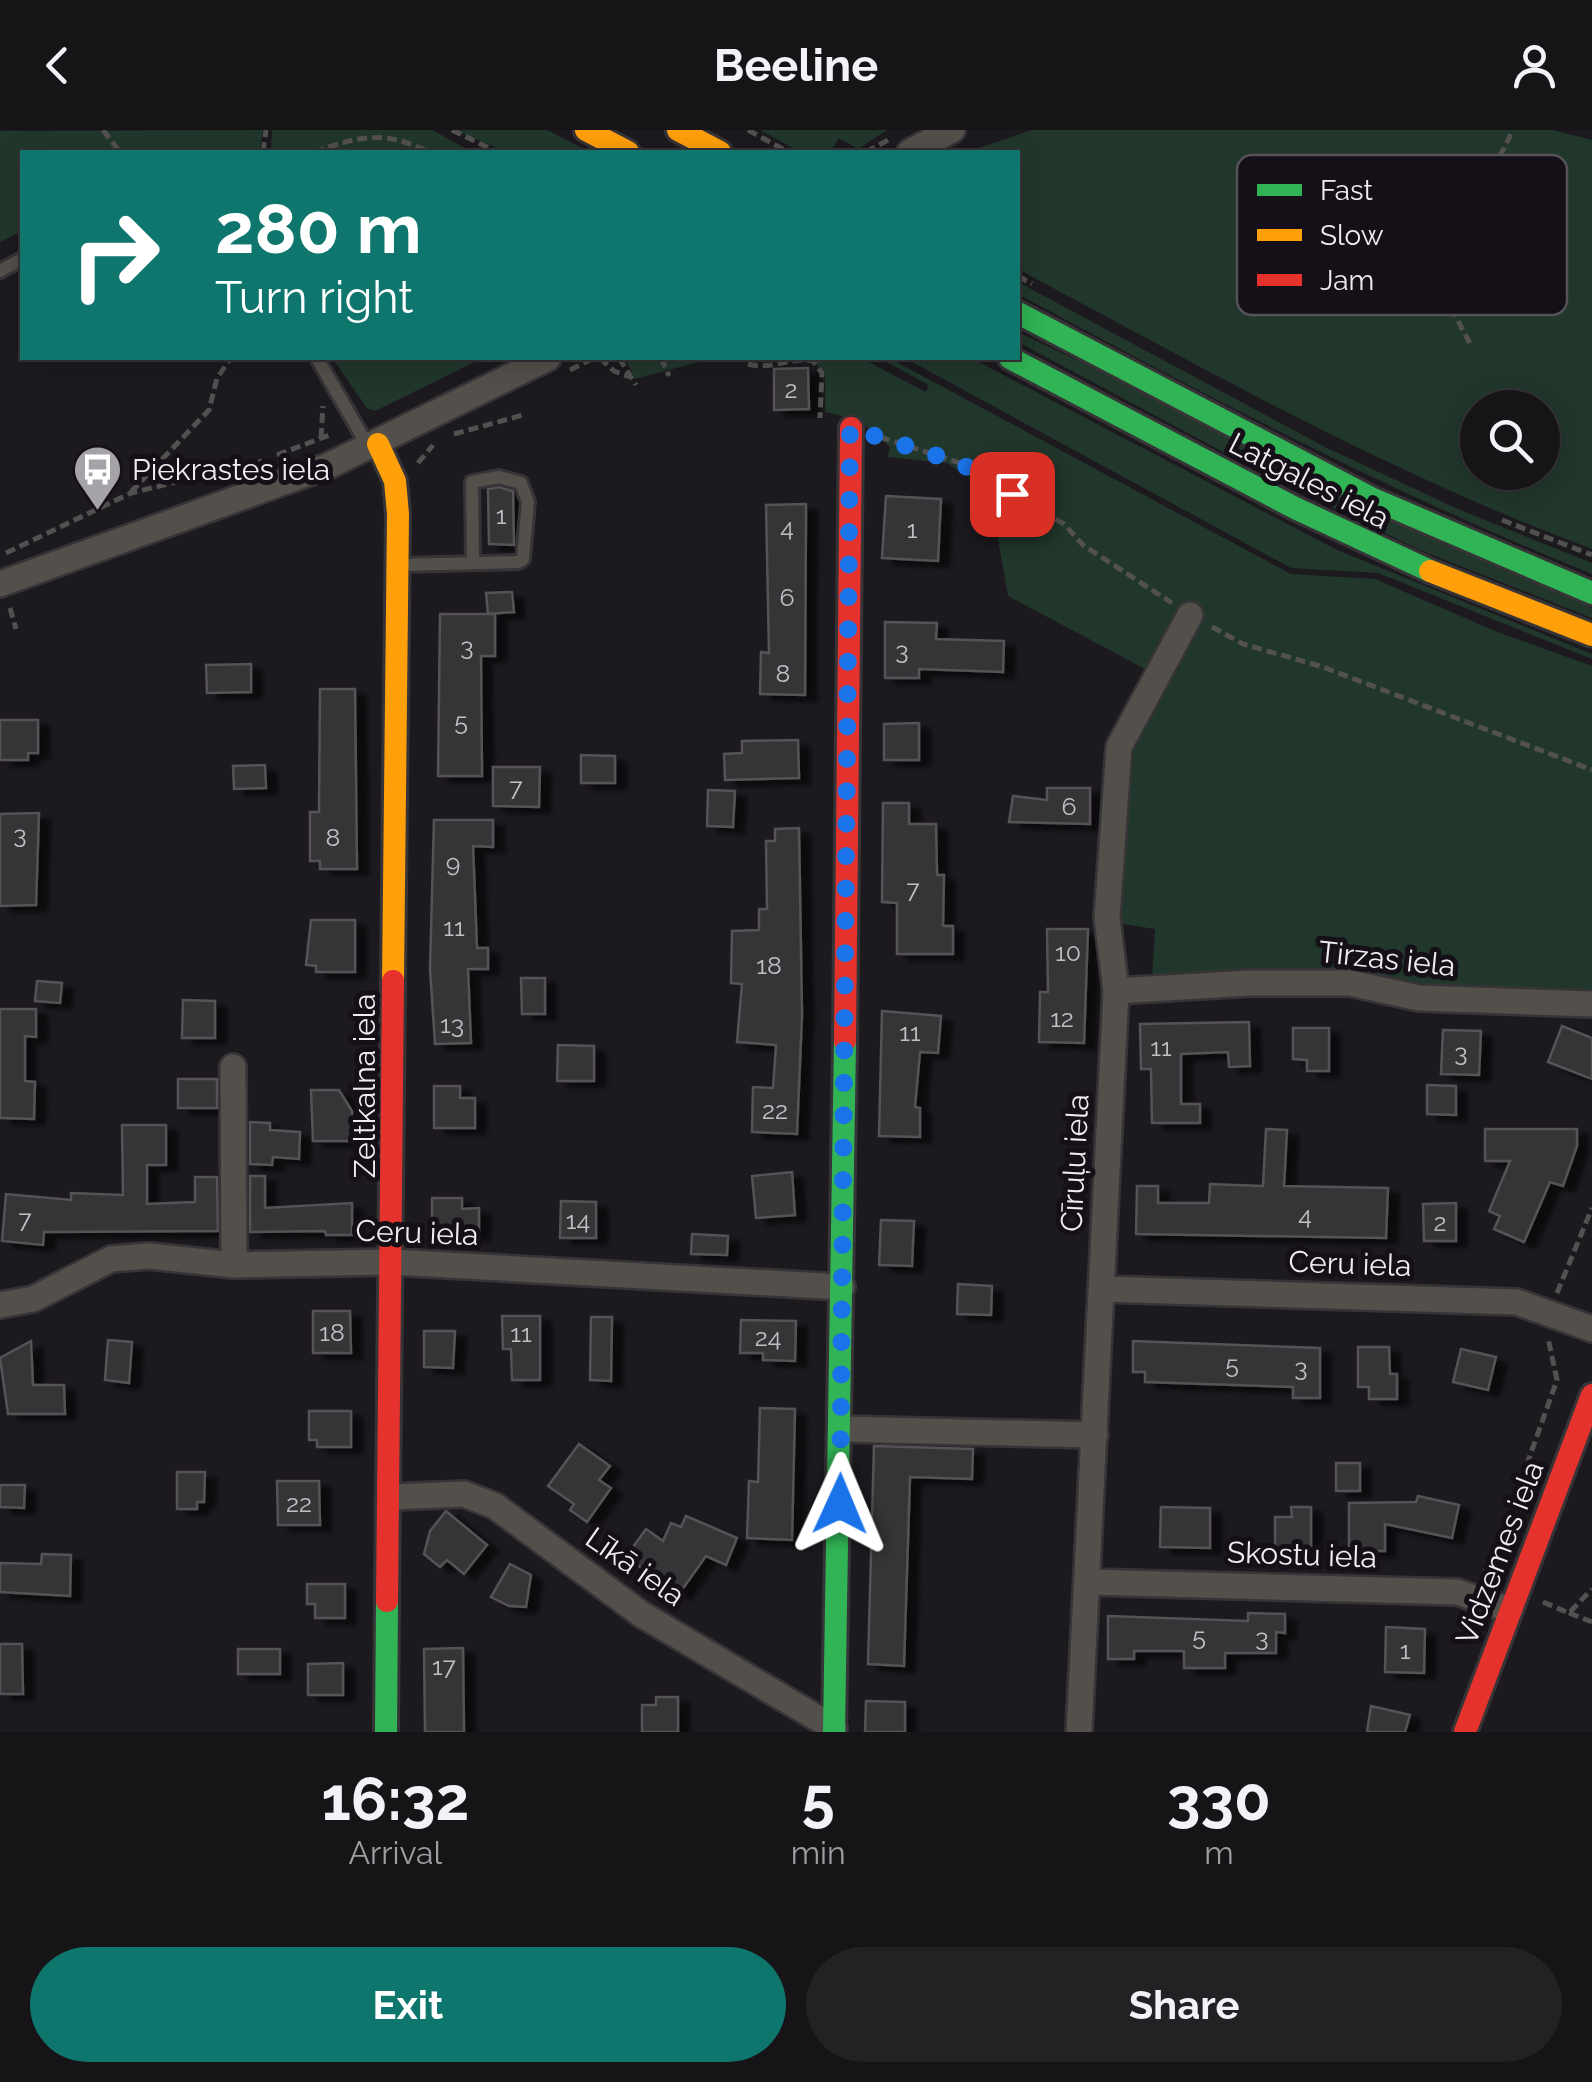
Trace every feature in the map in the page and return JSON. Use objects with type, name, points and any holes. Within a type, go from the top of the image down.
[{"type":"street","points":[[586,130],[624,150]]},
{"type":"street","points":[[678,130],[716,150]]},
{"type":"street","points":[[900,145],[952,130]]},
{"type":"street","name":"Latgales iela","points":[[1020,315],[1320,475],[1428,526],[1592,593]]},
{"type":"street","name":"Latgales iela","points":[[1014,360],[1349,536],[1592,635]]},
{"type":"street","points":[[4,592],[373,446],[552,368]]},
{"type":"street","points":[[834,1730],[842,1429],[850,428]]},
{"type":"street","name":"Zeltkalna iela","points":[[373,446],[395,482],[398,565],[394,1262],[386,1732]]},
{"type":"street","name":"Cīruļu iela","points":[[1079,1732],[1090,1582],[1116,991],[1107,918],[1119,747],[1190,615]]},
{"type":"street","name":"Tirzas iela","points":[[1116,991],[1250,983],[1350,983],[1419,998],[1592,1004]]},
{"type":"street","points":[[232,1067],[234,1265]]},
{"type":"street","name":"Ceru iela","points":[[0,1306],[33,1300],[111,1259],[148,1256],[234,1265],[394,1262],[842,1287]]},
{"type":"street","name":"Ceru iela","points":[[1102,1289],[1517,1302],[1550,1310],[1592,1329]]},
{"type":"street","name":"Vidzemes iela","points":[[1466,1732],[1592,1395]]},
{"type":"street","points":[[842,1429],[1096,1435]]},
{"type":"street","name":"Līkā iela","points":[[391,1497],[464,1494],[495,1506],[640,1614],[834,1730]]},
{"type":"street","name":"Skostu iela","points":[[1090,1582],[1457,1592],[1513,1601]]},
{"type":"lane","points":[[318,360],[355,425],[373,446]]},
{"type":"lane","points":[[398,565],[473,563],[523,559],[528,502],[521,483],[500,477],[472,482],[473,563]]},
{"type":"path","points":[[452,130],[492,150]]},
{"type":"path","points":[[749,130],[784,150]]},
{"type":"path","points":[[1501,155],[1512,130]]},
{"type":"path","points":[[320,150],[370,132],[392,135],[425,150]]},
{"type":"path","points":[[1020,277],[1034,285]]},
{"type":"path","points":[[1456,315],[1470,343]]},
{"type":"path","points":[[131,493],[203,418],[216,378],[230,360]]},
{"type":"path","points":[[552,368],[588,360]]},
{"type":"path","points":[[599,360],[614,372],[630,377]]},
{"type":"path","points":[[619,360],[636,385]]},
{"type":"path","points":[[662,360],[668,376]]},
{"type":"path","points":[[748,364],[760,368],[813,361],[822,373],[820,424]]},
{"type":"path","points":[[451,434],[523,415]]},
{"type":"path","points":[[415,472],[430,446],[486,416]]},
{"type":"path","points":[[0,556],[131,493],[262,461],[355,425]]},
{"type":"path","points":[[850,428],[960,463],[1064,524],[1084,545],[1190,615],[1243,644],[1322,666],[1592,770]]},
{"type":"path","points":[[1500,520],[1592,555]]},
{"type":"path","points":[[4,592],[16,630]]},
{"type":"path","points":[[1473,1597],[1493,1559],[1556,1380],[1547,1347],[1550,1310],[1592,1208]]},
{"type":"path","points":[[1569,1612],[1592,1589]]},
{"type":"path","points":[[1513,1601],[1569,1612],[1592,1622]]},
{"type":"green space","points":[[263,130],[259,150],[20,150],[20,232],[0,242],[0,131]]},
{"type":"green space","points":[[272,130],[432,130],[468,150],[271,150]]},
{"type":"green space","points":[[455,130],[547,130],[586,150],[501,150]]},
{"type":"green space","points":[[760,130],[887,130],[858,149],[839,138],[831,150],[796,150]]},
{"type":"green space","points":[[1032,130],[1553,130],[1592,140],[1592,549],[1517,520],[1372,454],[1020,270],[1020,150],[973,150]]},
{"type":"green space","points":[[1020,283],[1327,448],[1460,510],[1592,563],[1592,574],[1445,511],[1230,406],[1020,295]]},
{"type":"green space","points":[[1020,333],[1592,608],[1592,618],[1420,550],[1264,474],[1020,343]]},
{"type":"green space","points":[[333,360],[479,360],[375,411],[367,408]]},
{"type":"green space","points":[[626,360],[706,360],[635,379]]},
{"type":"green space","points":[[812,360],[865,360],[926,392],[929,385],[883,360],[893,360],[1291,574],[1375,579],[1495,631],[1592,666],[1592,998],[1417,991],[1327,968],[1152,980],[1155,929],[1117,923],[1125,752],[1162,678],[1008,596],[989,488],[947,463],[888,457],[890,447],[858,420],[825,412],[825,373]]},
{"type":"green space","points":[[909,360],[975,360],[1337,550],[1592,654],[1592,659],[1378,573],[1291,568]]},
{"type":"building","points":[[808,368],[809,409],[774,410],[774,369]]},
{"type":"building","points":[[488,489],[513,491],[514,545],[489,544]]},
{"type":"building","points":[[886,496],[941,499],[938,561],[882,558]]},
{"type":"building","points":[[806,504],[805,695],[760,694],[761,652],[769,653],[766,505]]},
{"type":"building","points":[[512,592],[514,612],[488,614],[486,593]]},
{"type":"building","points":[[440,614],[495,614],[495,656],[481,656],[482,776],[438,776]]},
{"type":"building","points":[[885,622],[937,623],[936,639],[1004,641],[1003,672],[919,669],[919,678],[885,678]]},
{"type":"building","points":[[251,664],[251,692],[207,693],[206,665]]},
{"type":"building","points":[[320,689],[355,689],[357,869],[320,869],[320,861],[310,861],[310,812],[319,812]]},
{"type":"building","points":[[0,720],[38,720],[38,753],[28,753],[28,760],[0,760]]},
{"type":"building","points":[[919,723],[919,760],[884,760],[884,724]]},
{"type":"building","points":[[798,740],[799,778],[725,780],[724,754],[742,753],[742,741]]},
{"type":"building","points":[[581,755],[615,756],[615,783],[581,783]]},
{"type":"building","points":[[265,765],[266,788],[234,789],[233,766]]},
{"type":"building","points":[[493,767],[540,767],[539,807],[493,806]]},
{"type":"building","points":[[1047,788],[1090,788],[1090,824],[1009,822],[1013,796],[1047,800]]},
{"type":"building","points":[[708,790],[735,791],[733,827],[707,826]]},
{"type":"building","points":[[883,803],[909,803],[909,824],[936,824],[937,875],[944,875],[943,926],[953,926],[953,954],[897,954],[897,903],[882,902]]},
{"type":"building","points":[[39,813],[36,905],[0,906],[0,814]]},
{"type":"building","points":[[434,820],[493,820],[493,847],[473,846],[477,948],[488,948],[488,969],[468,969],[471,1043],[435,1044],[430,969]]},
{"type":"building","points":[[799,828],[802,1015],[797,1134],[752,1132],[753,1087],[773,1088],[776,1045],[737,1042],[742,984],[731,983],[732,931],[759,930],[759,909],[767,909],[766,841],[775,841],[775,829]]},
{"type":"building","points":[[311,920],[355,920],[355,972],[316,972],[316,966],[306,965]]},
{"type":"building","points":[[1047,929],[1088,929],[1084,1043],[1039,1042],[1040,992],[1048,992]]},
{"type":"building","points":[[521,978],[545,978],[545,1014],[522,1014]]},
{"type":"building","points":[[37,981],[62,983],[60,1003],[35,1001]]},
{"type":"building","points":[[183,1000],[215,1001],[215,1038],[182,1038]]},
{"type":"building","points":[[0,1009],[36,1009],[36,1037],[25,1036],[25,1081],[35,1082],[34,1119],[0,1118]]},
{"type":"building","points":[[882,1011],[941,1016],[938,1053],[920,1052],[915,1107],[920,1108],[920,1137],[879,1136]]},
{"type":"building","points":[[1249,1022],[1250,1066],[1229,1067],[1228,1052],[1181,1054],[1181,1104],[1200,1104],[1200,1123],[1152,1123],[1151,1069],[1141,1069],[1140,1024]]},
{"type":"building","points":[[1562,1026],[1592,1038],[1592,1079],[1548,1062]]},
{"type":"building","points":[[1293,1028],[1329,1028],[1329,1071],[1307,1071],[1307,1060],[1293,1059]]},
{"type":"building","points":[[1443,1030],[1481,1031],[1479,1075],[1441,1074]]},
{"type":"building","points":[[558,1045],[594,1046],[594,1081],[557,1081]]},
{"type":"building","points":[[178,1079],[217,1079],[217,1108],[178,1108]]},
{"type":"building","points":[[1427,1085],[1456,1086],[1456,1115],[1427,1114]]},
{"type":"building","points":[[434,1086],[460,1086],[460,1098],[475,1098],[475,1128],[434,1128]]},
{"type":"building","points":[[311,1090],[339,1090],[352,1111],[352,1141],[313,1141]]},
{"type":"building","points":[[250,1122],[270,1123],[270,1130],[300,1132],[299,1159],[273,1157],[272,1165],[250,1164]]},
{"type":"building","points":[[122,1125],[166,1125],[166,1165],[147,1165],[147,1204],[195,1202],[195,1177],[217,1177],[218,1231],[44,1232],[43,1245],[2,1241],[6,1194],[71,1200],[71,1193],[123,1195]]},
{"type":"building","points":[[1266,1129],[1287,1130],[1284,1186],[1388,1188],[1386,1238],[1136,1234],[1137,1186],[1158,1186],[1158,1203],[1209,1203],[1210,1184],[1263,1186]]},
{"type":"building","points":[[1485,1129],[1577,1129],[1577,1146],[1563,1186],[1550,1182],[1524,1242],[1494,1229],[1500,1216],[1489,1211],[1510,1161],[1485,1161]]},
{"type":"building","points":[[792,1172],[795,1215],[756,1218],[752,1176]]},
{"type":"building","points":[[250,1176],[265,1176],[265,1208],[352,1203],[352,1235],[326,1235],[325,1231],[250,1232]]},
{"type":"building","points":[[432,1198],[462,1198],[462,1209],[479,1208],[479,1234],[432,1235]]},
{"type":"building","points":[[561,1201],[596,1202],[596,1238],[560,1238]]},
{"type":"building","points":[[1456,1203],[1456,1241],[1424,1241],[1423,1204]]},
{"type":"building","points":[[881,1220],[914,1221],[912,1266],[879,1265]]},
{"type":"building","points":[[692,1234],[728,1236],[727,1255],[691,1254]]},
{"type":"building","points":[[958,1284],[992,1286],[991,1315],[957,1314]]},
{"type":"building","points":[[313,1311],[350,1311],[351,1353],[313,1353]]},
{"type":"building","points":[[502,1316],[540,1316],[540,1380],[512,1380],[511,1349],[503,1349]]},
{"type":"building","points":[[591,1317],[612,1317],[611,1381],[590,1380]]},
{"type":"building","points":[[741,1320],[796,1321],[795,1361],[763,1360],[763,1353],[740,1353]]},
{"type":"building","points":[[424,1331],[455,1331],[453,1368],[424,1367]]},
{"type":"building","points":[[108,1340],[132,1342],[129,1383],[105,1380]]},
{"type":"building","points":[[31,1341],[33,1385],[64,1385],[65,1414],[8,1414],[0,1358]]},
{"type":"building","points":[[1133,1341],[1320,1348],[1320,1398],[1293,1398],[1293,1387],[1145,1382],[1145,1372],[1133,1372]]},
{"type":"building","points":[[1358,1347],[1389,1347],[1390,1374],[1397,1374],[1397,1399],[1369,1399],[1369,1387],[1358,1387]]},
{"type":"building","points":[[1461,1349],[1496,1357],[1488,1390],[1453,1382]]},
{"type":"building","points":[[760,1408],[795,1409],[792,1540],[747,1538],[749,1481],[758,1482]]},
{"type":"building","points":[[309,1411],[351,1411],[351,1447],[317,1447],[317,1440],[309,1440]]},
{"type":"building","points":[[579,1444],[610,1466],[599,1480],[611,1488],[587,1522],[570,1510],[574,1504],[548,1486]]},
{"type":"building","points":[[874,1446],[973,1449],[972,1479],[910,1477],[904,1666],[868,1664]]},
{"type":"building","points":[[1336,1463],[1360,1463],[1360,1491],[1336,1491]]},
{"type":"building","points":[[177,1472],[205,1472],[204,1502],[197,1502],[197,1509],[177,1509]]},
{"type":"building","points":[[277,1481],[319,1481],[320,1525],[278,1525]]},
{"type":"building","points":[[0,1485],[25,1485],[24,1508],[0,1507]]},
{"type":"building","points":[[1418,1496],[1459,1505],[1452,1538],[1385,1524],[1385,1551],[1349,1551],[1349,1503],[1416,1502]]},
{"type":"building","points":[[1161,1507],[1210,1508],[1210,1548],[1160,1547]]},
{"type":"building","points":[[1291,1507],[1311,1507],[1311,1549],[1275,1549],[1275,1517],[1292,1517]]},
{"type":"building","points":[[446,1511],[487,1545],[464,1574],[447,1560],[440,1567],[424,1554],[430,1531]]},
{"type":"building","points":[[686,1516],[737,1538],[726,1565],[706,1556],[679,1594],[626,1557],[646,1529],[663,1541],[671,1523],[681,1527]]},
{"type":"building","points":[[42,1554],[71,1555],[70,1596],[0,1592],[0,1563],[41,1564]]},
{"type":"building","points":[[510,1564],[531,1575],[526,1607],[509,1606],[491,1597]]},
{"type":"building","points":[[307,1584],[345,1584],[345,1618],[315,1618],[315,1604],[307,1604]]},
{"type":"building","points":[[1248,1613],[1285,1614],[1285,1633],[1276,1632],[1276,1653],[1225,1653],[1225,1668],[1184,1668],[1184,1651],[1134,1651],[1134,1659],[1108,1659],[1108,1616],[1248,1621]]},
{"type":"building","points":[[1386,1627],[1425,1629],[1424,1673],[1385,1672]]},
{"type":"building","points":[[0,1644],[22,1644],[23,1694],[0,1694]]},
{"type":"building","points":[[463,1648],[464,1732],[425,1732],[424,1649]]},
{"type":"building","points":[[238,1649],[280,1649],[280,1674],[238,1674]]},
{"type":"building","points":[[343,1663],[343,1695],[308,1695],[308,1664]]},
{"type":"building","points":[[656,1697],[678,1697],[678,1732],[642,1732],[642,1705],[656,1705]]},
{"type":"building","points":[[866,1701],[905,1702],[905,1732],[865,1732]]},
{"type":"building","points":[[1371,1706],[1410,1715],[1405,1732],[1367,1732]]},
{"type":"traffic: fast","points":[[1020,314],[1371,498],[1592,593]]},
{"type":"traffic: fast","points":[[1014,360],[1295,508],[1430,571]]},
{"type":"traffic: fast","points":[[834,1732],[845,1041]]},
{"type":"traffic: fast","points":[[386,1732],[387,1601]]},
{"type":"traffic: slow","points":[[586,130],[624,150]]},
{"type":"traffic: slow","points":[[678,130],[716,150]]},
{"type":"traffic: slow","points":[[378,444],[395,481],[398,514],[393,981]]},
{"type":"traffic: slow","points":[[1430,571],[1592,635]]},
{"type":"traffic: jam","points":[[845,1041],[851,428]]},
{"type":"traffic: jam","points":[[387,1601],[393,981]]},
{"type":"traffic: jam","points":[[1465,1732],[1592,1395]]},
{"type":"place","name":"Piekrastes iela","points":[[97,512]]},
{"type":"route","points":[[840,1504],[850,428],[960,463],[1012,494]]}]
